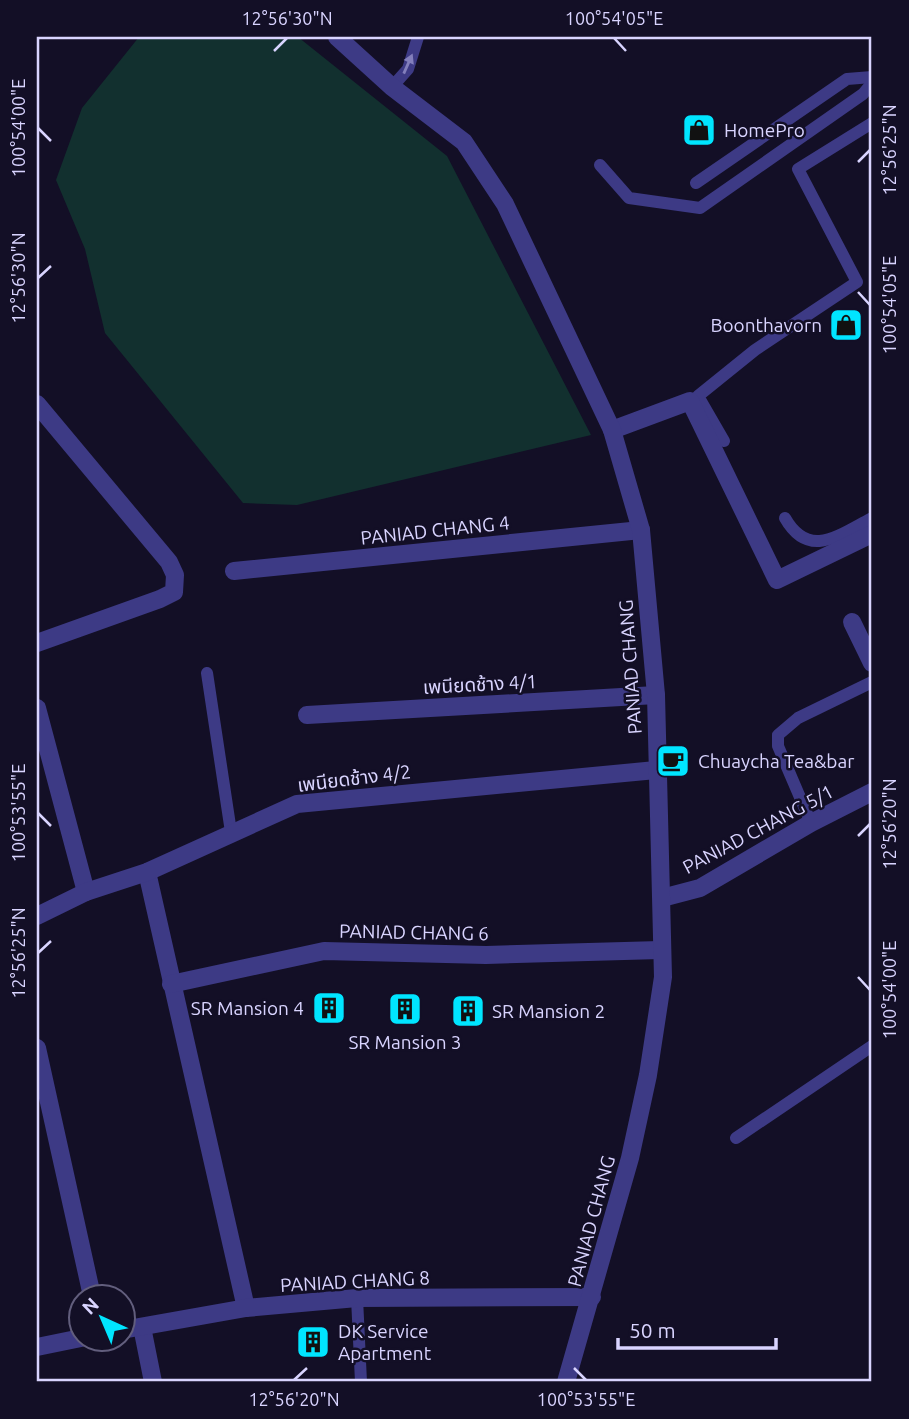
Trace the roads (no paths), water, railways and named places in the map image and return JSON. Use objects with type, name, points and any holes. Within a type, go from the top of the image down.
[{"type":"street","name":"PANIAD CHANG","points":[[337,37],[392,87],[464,142],[505,204],[612,430],[641,530],[656,695],[656,770],[662,898],[660,950],[663,977],[648,1075],[630,1158],[566,1382]]},
{"type":"street","points":[[612,430],[690,401],[777,580],[872,534]]},
{"type":"street","points":[[37,404],[169,562],[175,575],[174,592],[37,643]]},
{"type":"street","name":"PANIAD CHANG 4","points":[[234,571],[641,530]]},
{"type":"street","points":[[852,622],[872,663]]},
{"type":"street","name":"เพนียดช้าง 4/1","points":[[307,715],[656,695]]},
{"type":"street","points":[[37,708],[86,892]]},
{"type":"street","name":"เพนียดช้าง 4/2","points":[[37,916],[86,892],[147,872],[297,804],[475,785],[656,770]]},
{"type":"street","name":"PANIAD CHANG 5/1","points":[[662,898],[699,888],[811,823],[872,792]]},
{"type":"street","points":[[147,872],[246,1308]]},
{"type":"street","name":"PANIAD CHANG 6","points":[[171,984],[324,951],[486,955],[660,950]]},
{"type":"street","points":[[37,1048],[89,1282]]},
{"type":"street","name":"PANIAD CHANG 8","points":[[136,1328],[246,1308],[357,1298],[592,1297]]},
{"type":"street","points":[[142,1327],[153,1382]]},
{"type":"street","points":[[37,1347],[66,1342]]},
{"type":"lane","points":[[392,87],[408,69],[418,37]]},
{"type":"lane","points":[[696,183],[848,79],[872,77]]},
{"type":"lane","points":[[600,165],[629,198],[700,208],[863,94],[872,83]]},
{"type":"lane","points":[[724,441],[698,396],[755,350],[858,282],[798,169],[872,123]]},
{"type":"lane","points":[[785,518],[800,538],[810,542],[828,540],[872,518]]},
{"type":"lane","points":[[207,673],[231,832]]},
{"type":"lane","points":[[811,823],[778,746],[778,735],[797,718],[872,682]]},
{"type":"lane","points":[[736,1138],[872,1046]]},
{"type":"lane","points":[[357,1298],[361,1382]]},
{"type":"place","name":"HomePro","points":[[699,130]]},
{"type":"place","name":"Boonthavorn","points":[[846,325]]},
{"type":"place","name":"Chuaycha Tea&bar","points":[[673,761]]},
{"type":"place","name":"SR Mansion 4","points":[[329,1008]]},
{"type":"place","name":"SR Mansion 3","points":[[405,1009]]},
{"type":"place","name":"SR Mansion 2","points":[[468,1011]]},
{"type":"place","name":"DK Service Apartment","points":[[313,1342]]}]
